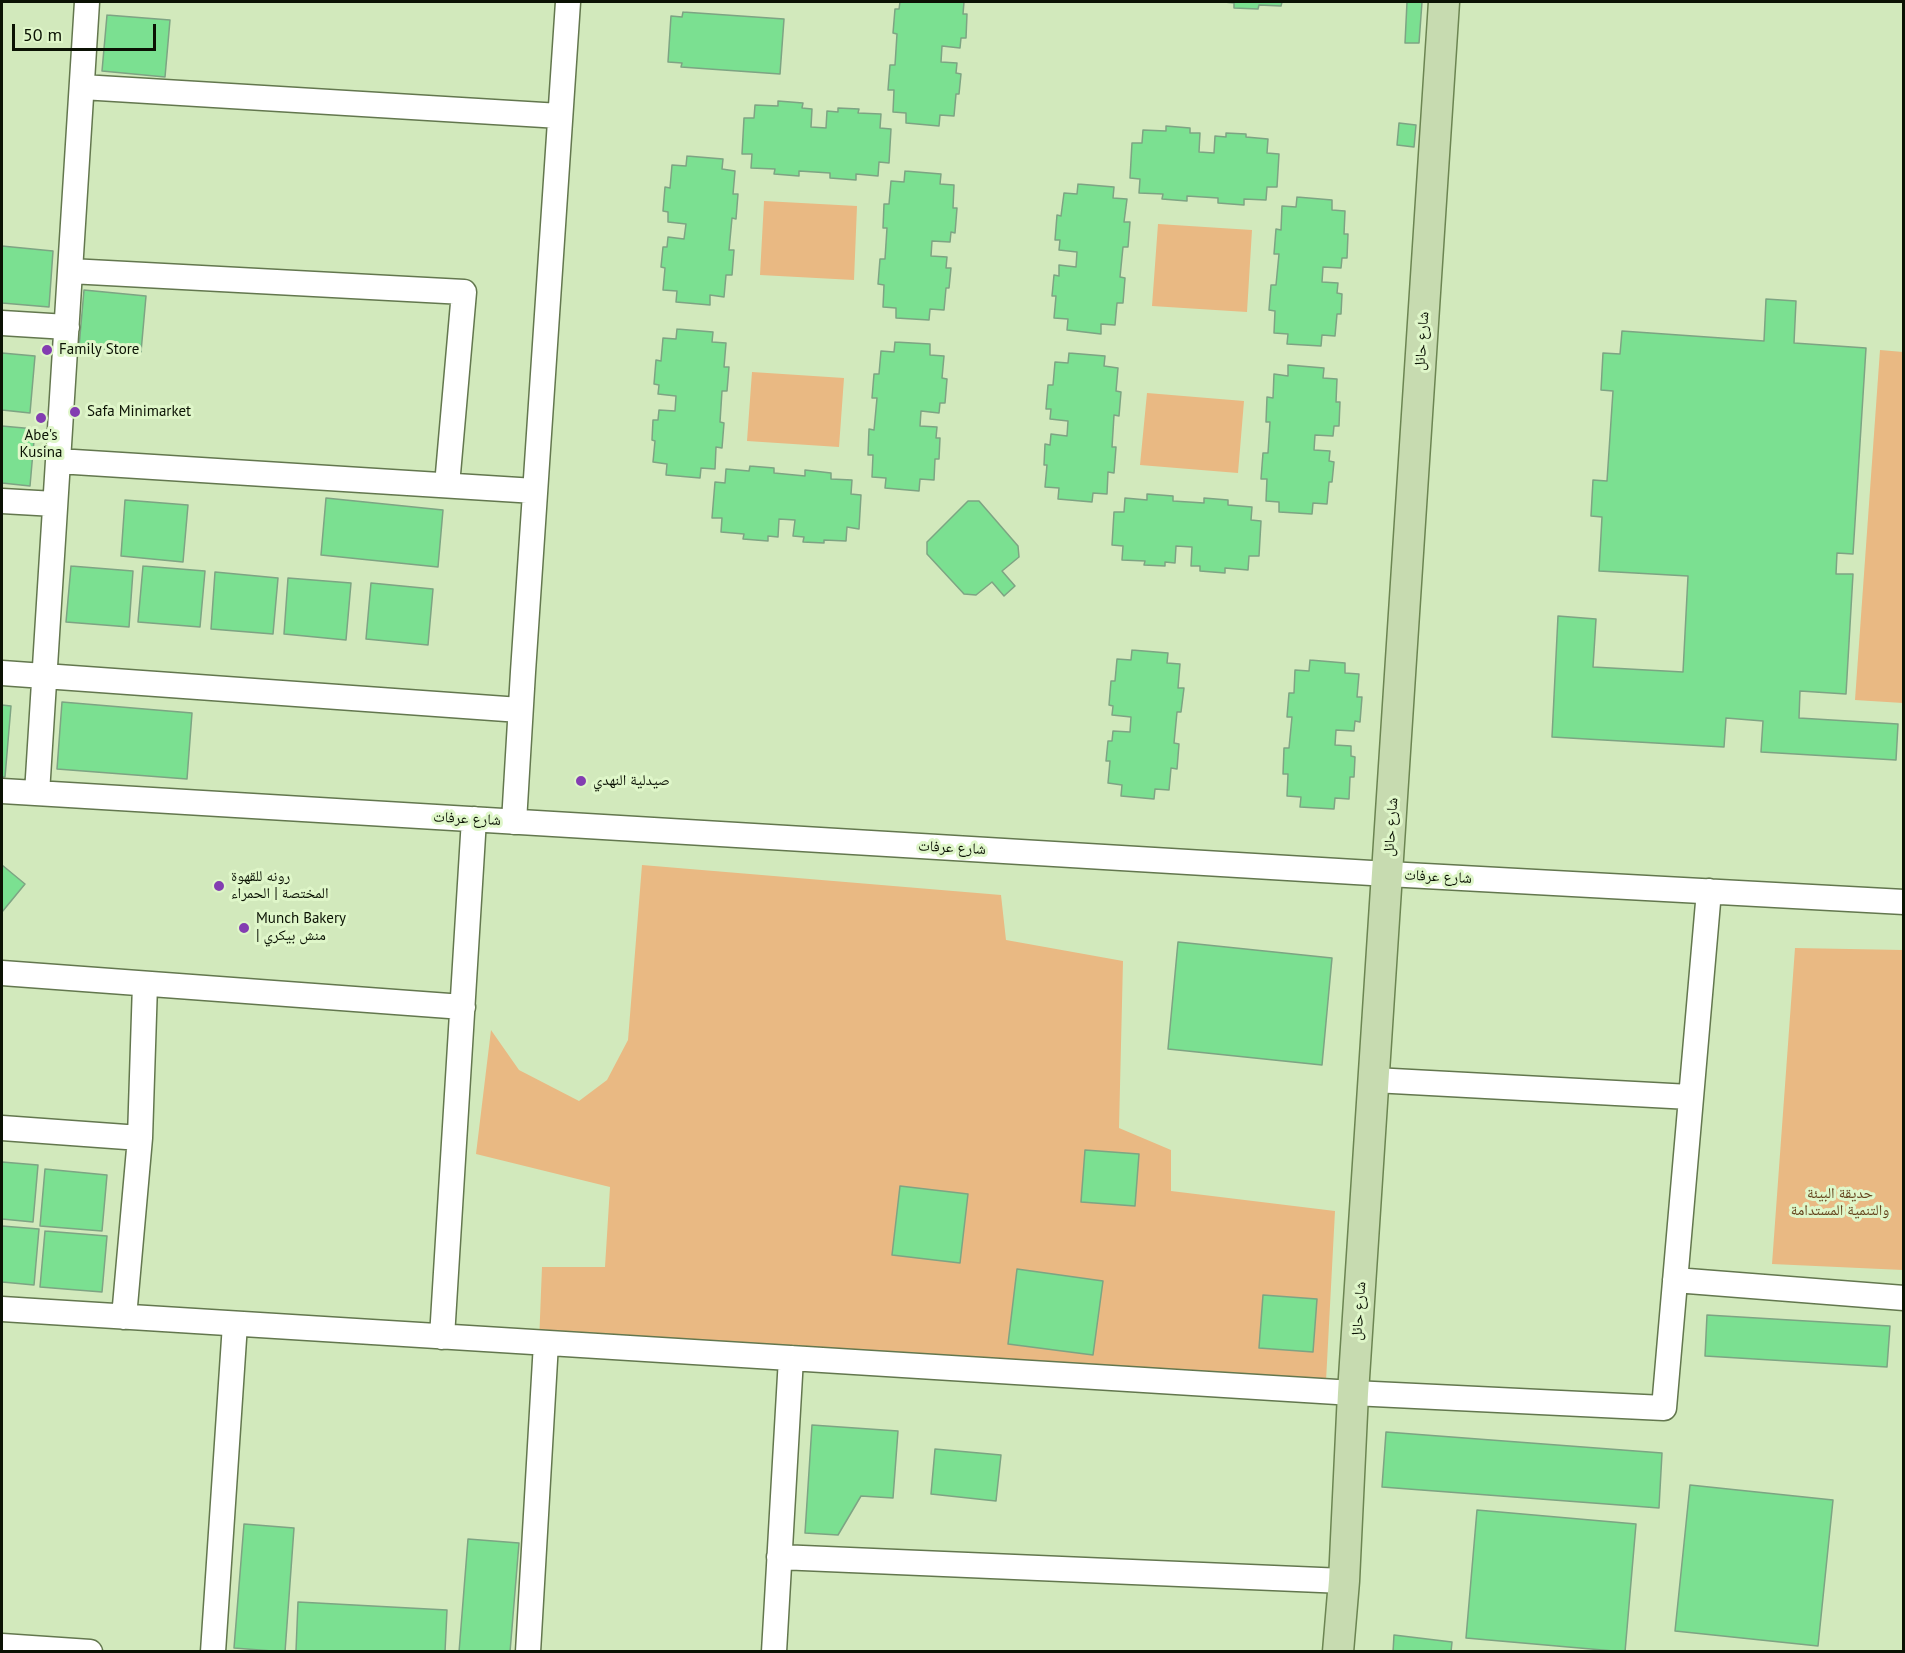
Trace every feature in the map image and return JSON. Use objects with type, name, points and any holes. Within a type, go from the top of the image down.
[{"type":"main road","name":"شارع حائل","points":[[1338,1652],[1444,2]]},
{"type":"street","points":[[37,793],[87,2]]},
{"type":"street","points":[[514,822],[568,2]]},
{"type":"street","points":[[82,87],[560,116]]},
{"type":"street","points":[[70,271],[464,292],[447,485]]},
{"type":"street","points":[[2,323],[67,327]]},
{"type":"street","points":[[58,461],[535,491]]},
{"type":"street","points":[[2,501],[55,504]]},
{"type":"street","points":[[2,674],[520,710]]},
{"type":"street","name":"شارع عرفات","points":[[2,791],[1388,874],[1904,902]]},
{"type":"street","points":[[442,1337],[474,819]]},
{"type":"street","points":[[2,1309],[1353,1393],[1664,1408],[1709,891]]},
{"type":"street","points":[[2,973],[463,1007]]},
{"type":"street","points":[[124,1317],[140,1138],[145,984]]},
{"type":"street","points":[[1374,1080],[1690,1097]]},
{"type":"street","points":[[2,1128],[140,1138]]},
{"type":"street","points":[[1675,1280],[1904,1298]]},
{"type":"street","points":[[213,1652],[235,1324]]},
{"type":"street","points":[[528,1652],[546,1343]]},
{"type":"street","points":[[774,1652],[790,1358]]},
{"type":"street","points":[[779,1557],[1344,1581]]},
{"type":"street","points":[[2,1646],[90,1652]]},
{"type":"green space","points":[[764,201],[857,206],[854,280],[760,275]]},
{"type":"green space","points":[[1158,224],[1252,230],[1247,312],[1152,306]]},
{"type":"green space","points":[[1880,350],[1903,352],[1903,703],[1855,700]]},
{"type":"green space","points":[[752,372],[844,378],[839,447],[747,441]]},
{"type":"green space","points":[[1147,393],[1244,401],[1238,473],[1140,465]]},
{"type":"green space","points":[[642,865],[1001,895],[1006,940],[1123,961],[1119,1128],[1171,1150],[1171,1191],[1335,1211],[1326,1381],[539,1343],[542,1267],[605,1267],[610,1187],[476,1154],[491,1030],[519,1070],[579,1101],[607,1080],[628,1040]]},
{"type":"green space","name":"حديقة البيئة والتنمية المستدامة","points":[[1795,948],[1903,950],[1903,1270],[1772,1264]]},
{"type":"building","points":[[900,2],[964,2],[963,14],[967,14],[966,38],[961,38],[960,48],[942,46],[941,62],[957,63],[956,73],[961,74],[959,94],[956,94],[954,116],[940,115],[939,126],[906,123],[906,113],[893,112],[894,90],[888,90],[890,65],[895,65],[897,34],[893,33],[895,9],[899,9]]},
{"type":"building","points":[[1224,2],[1282,2],[1281,6],[1259,5],[1258,9],[1234,8],[1234,3]]},
{"type":"building","points":[[1407,2],[1422,2],[1419,43],[1405,43]]},
{"type":"building","points":[[683,12],[784,19],[780,74],[681,67],[682,63],[668,62],[671,16],[682,17]]},
{"type":"building","points":[[107,15],[170,20],[165,77],[102,71]]},
{"type":"building","points":[[778,101],[803,103],[802,108],[812,109],[811,127],[826,128],[827,111],[838,112],[838,108],[859,109],[858,113],[881,114],[880,128],[891,129],[889,163],[879,162],[878,176],[856,174],[856,180],[830,178],[830,173],[799,171],[799,176],[774,174],[775,169],[751,168],[752,154],[742,154],[744,118],[754,118],[755,105],[778,106]]},
{"type":"building","points":[[1399,123],[1416,125],[1414,147],[1397,145]]},
{"type":"building","points":[[1166,126],[1190,128],[1190,133],[1200,133],[1199,152],[1214,153],[1215,136],[1226,137],[1226,133],[1246,134],[1246,137],[1268,139],[1267,153],[1279,154],[1277,187],[1267,187],[1266,200],[1244,199],[1244,205],[1218,203],[1218,198],[1187,196],[1187,201],[1162,199],[1163,194],[1139,193],[1140,179],[1130,178],[1132,143],[1142,143],[1143,130],[1166,131]]},
{"type":"building","points":[[687,156],[723,159],[722,169],[735,171],[733,194],[738,194],[736,219],[732,218],[729,250],[734,250],[732,275],[726,275],[724,297],[710,295],[710,305],[676,302],[677,291],[663,290],[665,268],[661,267],[663,247],[667,247],[668,237],[684,239],[686,224],[668,222],[668,212],[663,211],[665,187],[670,188],[672,165],[686,166]]},
{"type":"building","points":[[905,171],[941,174],[940,184],[954,185],[953,208],[957,208],[955,233],[951,232],[950,242],[932,241],[931,256],[947,257],[946,268],[951,268],[949,288],[946,288],[944,310],[930,309],[929,320],[896,318],[896,308],[883,307],[884,285],[878,284],[880,259],[885,259],[887,228],[883,228],[884,204],[889,204],[891,181],[904,182]]},
{"type":"building","points":[[1078,184],[1114,187],[1113,198],[1127,199],[1124,222],[1130,222],[1128,247],[1123,247],[1120,277],[1125,278],[1123,303],[1117,303],[1115,325],[1101,324],[1101,334],[1067,330],[1068,319],[1054,318],[1056,296],[1052,296],[1054,275],[1059,276],[1059,265],[1076,267],[1077,252],[1059,250],[1060,240],[1055,240],[1057,215],[1061,216],[1064,193],[1077,194]]},
{"type":"building","points":[[1297,197],[1332,200],[1332,210],[1345,211],[1344,234],[1348,234],[1347,258],[1342,258],[1341,268],[1323,267],[1322,282],[1338,283],[1337,293],[1342,294],[1341,314],[1337,314],[1335,336],[1322,335],[1321,346],[1287,344],[1288,334],[1274,333],[1275,311],[1269,310],[1271,285],[1276,285],[1279,254],[1274,254],[1276,229],[1281,230],[1282,206],[1296,207]]},
{"type":"building","points":[[2,246],[53,251],[49,307],[2,303]]},
{"type":"building","points":[[84,290],[146,296],[141,352],[79,347]]},
{"type":"building","points":[[1766,299],[1796,301],[1794,343],[1866,348],[1853,554],[1837,553],[1836,574],[1853,574],[1846,694],[1800,691],[1799,718],[1898,724],[1896,760],[1761,752],[1763,721],[1726,718],[1724,747],[1552,737],[1558,616],[1596,619],[1593,667],[1683,672],[1688,576],[1599,571],[1602,517],[1591,516],[1593,480],[1607,481],[1613,391],[1601,390],[1603,353],[1620,354],[1622,331],[1764,341]]},
{"type":"building","points":[[677,329],[713,332],[712,342],[726,343],[724,367],[729,367],[727,391],[722,391],[720,422],[724,423],[722,448],[716,447],[715,469],[701,468],[700,478],[666,475],[667,464],[653,462],[655,441],[652,440],[653,420],[658,420],[659,410],[675,411],[676,396],[658,394],[659,385],[654,384],[656,360],[661,361],[663,338],[676,339]]},
{"type":"building","points":[[895,342],[930,344],[930,355],[944,356],[942,378],[947,379],[945,403],[940,403],[939,413],[921,411],[920,426],[937,427],[936,438],[940,438],[939,459],[935,459],[934,480],[920,479],[919,491],[885,488],[886,478],[872,477],[873,455],[868,455],[869,429],[874,430],[877,398],[872,398],[874,374],[879,374],[881,351],[894,352]]},
{"type":"building","points":[[2,353],[35,356],[30,413],[2,410]]},
{"type":"building","points":[[1069,353],[1105,356],[1104,366],[1118,368],[1116,391],[1121,392],[1119,416],[1114,415],[1112,447],[1116,447],[1114,473],[1108,472],[1107,494],[1093,493],[1092,502],[1058,499],[1059,488],[1045,487],[1047,465],[1044,465],[1045,444],[1050,445],[1051,434],[1067,436],[1068,421],[1050,419],[1051,409],[1046,409],[1048,385],[1053,385],[1055,362],[1068,363]]},
{"type":"building","points":[[1288,365],[1324,368],[1323,378],[1337,379],[1336,402],[1340,402],[1339,426],[1334,426],[1333,436],[1315,435],[1314,450],[1330,451],[1329,461],[1334,462],[1332,482],[1329,482],[1327,504],[1313,503],[1312,514],[1279,512],[1279,502],[1266,501],[1267,479],[1261,479],[1263,453],[1268,453],[1270,422],[1266,422],[1267,397],[1273,398],[1274,374],[1288,376]]},
{"type":"building","points":[[2,426],[35,429],[30,486],[2,483]]},
{"type":"building","points":[[750,466],[774,468],[774,473],[805,476],[805,470],[831,473],[831,479],[852,480],[851,494],[861,495],[859,529],[847,527],[846,541],[824,540],[824,543],[803,542],[804,537],[793,536],[795,520],[779,519],[778,537],[768,536],[768,541],[743,539],[744,534],[721,532],[722,518],[712,518],[715,482],[725,483],[726,469],[749,471]]},
{"type":"building","points":[[1147,494],[1173,496],[1173,501],[1204,503],[1204,498],[1228,500],[1228,505],[1252,507],[1251,520],[1261,521],[1259,556],[1249,556],[1248,570],[1225,568],[1225,573],[1200,571],[1200,566],[1191,566],[1192,547],[1176,546],[1175,563],[1165,562],[1165,566],[1144,565],[1145,561],[1122,560],[1123,546],[1112,545],[1114,512],[1124,512],[1125,498],[1147,500]]},
{"type":"building","points":[[326,498],[443,510],[438,567],[321,555]]},
{"type":"building","points":[[125,500],[188,505],[183,562],[121,556]]},
{"type":"building","points":[[968,501],[979,501],[1018,546],[1019,557],[1002,571],[1015,586],[1004,596],[992,582],[976,595],[964,594],[927,554],[927,542]]},
{"type":"building","points":[[71,566],[133,571],[129,627],[66,622]]},
{"type":"building","points":[[143,566],[205,571],[200,627],[138,622]]},
{"type":"building","points":[[215,572],[278,578],[273,634],[211,629]]},
{"type":"building","points":[[288,578],[351,583],[346,640],[284,634]]},
{"type":"building","points":[[371,583],[433,589],[428,645],[366,639]]},
{"type":"building","points":[[1132,650],[1168,653],[1167,663],[1180,664],[1178,688],[1184,688],[1181,712],[1177,712],[1174,743],[1179,744],[1177,769],[1171,768],[1169,790],[1155,789],[1154,799],[1121,796],[1122,785],[1108,783],[1110,761],[1106,761],[1108,741],[1112,741],[1113,731],[1130,732],[1131,717],[1112,715],[1113,706],[1109,705],[1111,681],[1115,681],[1117,659],[1131,660]]},
{"type":"building","points":[[1310,660],[1345,663],[1345,673],[1359,674],[1357,697],[1362,697],[1360,722],[1355,721],[1354,731],[1336,730],[1335,745],[1351,746],[1351,756],[1355,757],[1354,777],[1350,777],[1349,799],[1335,798],[1334,809],[1300,807],[1301,797],[1287,796],[1288,774],[1283,774],[1284,748],[1289,748],[1292,717],[1287,717],[1289,693],[1294,693],[1295,670],[1309,671]]},
{"type":"building","points":[[62,702],[192,713],[187,779],[57,769]]},
{"type":"building","points":[[2,705],[11,706],[5,777],[2,777]]},
{"type":"building","points":[[2,865],[25,884],[2,912]]},
{"type":"building","points":[[1178,942],[1332,958],[1322,1065],[1168,1049]]},
{"type":"building","points":[[1085,1150],[1139,1154],[1135,1206],[1081,1202]]},
{"type":"building","points":[[2,1162],[38,1165],[33,1222],[2,1219]]},
{"type":"building","points":[[45,1169],[107,1175],[102,1231],[40,1226]]},
{"type":"building","points":[[900,1186],[968,1194],[960,1263],[892,1255]]},
{"type":"building","points":[[2,1226],[39,1229],[34,1285],[2,1282]]},
{"type":"building","points":[[45,1231],[107,1236],[102,1292],[40,1287]]},
{"type":"building","points":[[1017,1269],[1103,1281],[1093,1355],[1008,1344]]},
{"type":"building","points":[[1263,1295],[1317,1299],[1313,1352],[1259,1348]]},
{"type":"building","points":[[1707,1315],[1890,1326],[1887,1367],[1705,1356]]},
{"type":"building","points":[[812,1425],[898,1431],[893,1498],[861,1496],[838,1535],[805,1533]]},
{"type":"building","points":[[1386,1432],[1662,1453],[1659,1508],[1382,1487]]},
{"type":"building","points":[[935,1449],[1001,1455],[996,1501],[931,1494]]},
{"type":"building","points":[[1690,1485],[1833,1500],[1818,1646],[1675,1631]]},
{"type":"building","points":[[1477,1510],[1636,1524],[1625,1652],[1466,1638]]},
{"type":"building","points":[[244,1524],[294,1528],[285,1652],[234,1648]]},
{"type":"building","points":[[468,1539],[519,1543],[510,1652],[459,1652]]},
{"type":"building","points":[[298,1602],[447,1610],[445,1652],[296,1651]]},
{"type":"building","points":[[1394,1635],[1452,1642],[1451,1652],[1393,1652]]},
{"type":"place","name":"Family Store","points":[[47,350]]},
{"type":"place","name":"Safa Minimarket","points":[[75,412]]},
{"type":"place","name":"Abe's Kusina","points":[[41,418]]},
{"type":"place","name":"صيدلية النهدي","points":[[581,781]]},
{"type":"place","name":"رونه للقهوة المختصة | الحمراء","points":[[219,886]]},
{"type":"place","name":"Munch Bakery | منش بيكري","points":[[244,928]]}]
